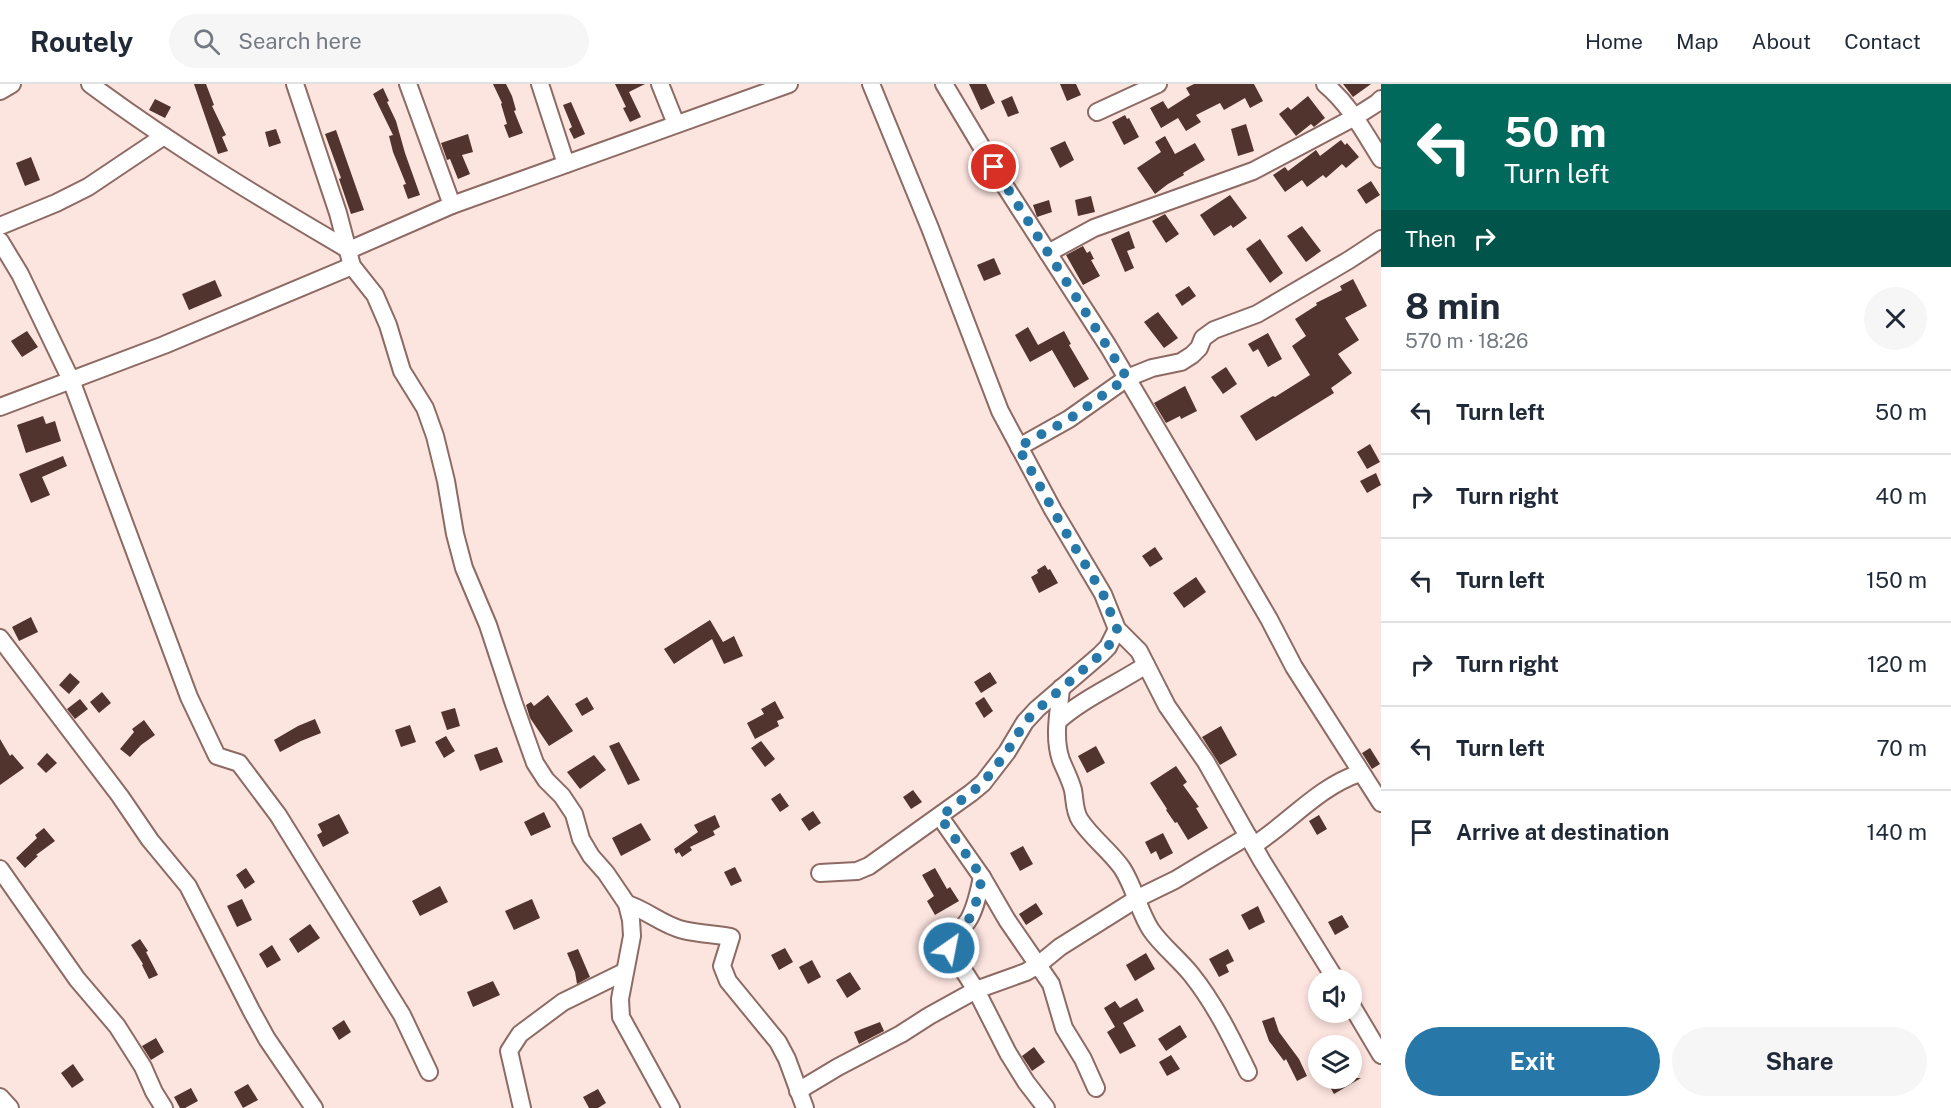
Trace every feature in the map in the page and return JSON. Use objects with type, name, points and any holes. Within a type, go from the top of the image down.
[{"type":"street","points":[[0,91],[12,84]]},
{"type":"street","points":[[90,84],[137,119],[252,193],[349,249]]},
{"type":"street","points":[[295,84],[349,249],[352,267],[375,295],[388,325],[402,371],[425,408],[435,436],[455,534],[465,568],[488,625],[513,704],[535,762],[546,780],[562,796],[574,814],[581,839],[591,856],[627,904],[632,936],[620,999],[621,1017],[670,1108]]},
{"type":"street","points":[[408,84],[452,205]]},
{"type":"street","points":[[540,84],[566,164]]},
{"type":"street","points":[[660,84],[676,124]]},
{"type":"street","points":[[349,249],[452,205],[789,84]]},
{"type":"street","points":[[871,84],[930,228],[1000,411],[1018,447],[1103,594],[1117,629],[1139,651],[1167,706],[1206,762],[1328,969]]},
{"type":"street","points":[[944,84],[1127,378],[1252,590],[1294,667],[1381,803]]},
{"type":"street","points":[[1098,112],[1158,84]]},
{"type":"street","points":[[1325,84],[1339,95],[1381,159]]},
{"type":"street","points":[[1048,253],[1094,228],[1252,171],[1354,117],[1381,99]]},
{"type":"street","points":[[0,226],[88,187],[164,136]]},
{"type":"street","points":[[1018,447],[1068,420],[1127,378],[1152,368],[1181,362],[1192,355],[1199,348],[1203,338],[1214,330],[1257,315],[1381,239]]},
{"type":"street","points":[[0,241],[20,274],[71,380],[189,697],[217,756],[239,763],[278,815],[402,1015],[429,1072]]},
{"type":"street","points":[[0,407],[164,345],[352,267]]},
{"type":"street","points":[[820,873],[857,871],[869,867],[940,817],[983,783],[1007,752],[1025,722],[1108,647],[1117,629]]},
{"type":"street","points":[[0,638],[120,796],[150,840],[188,886],[250,1010],[314,1108]]},
{"type":"street","points":[[1058,721],[1073,707],[1121,681],[1146,664]]},
{"type":"street","points":[[1061,688],[1058,745],[1061,760],[1073,790],[1076,813],[1081,822],[1121,867],[1138,898],[1149,927],[1190,972],[1218,1013],[1248,1072]]},
{"type":"street","points":[[627,904],[640,908],[649,916],[682,930],[731,937],[723,966],[728,981],[778,1042],[787,1059],[801,1103],[838,1067],[976,990],[1026,972],[1060,947],[1138,898],[1251,841],[1274,832],[1327,788],[1360,773]]},
{"type":"street","points":[[940,817],[1051,984],[1064,1028],[1083,1059],[1096,1088]]},
{"type":"street","points":[[0,869],[77,979],[117,1026],[143,1067],[164,1108]]},
{"type":"street","points":[[982,877],[968,920],[956,934],[949,948],[976,990],[1008,1053],[1046,1108]]},
{"type":"street","points":[[522,1108],[509,1051],[520,1034],[563,1002],[624,972]]},
{"type":"street","points":[[1362,1023],[1381,1055]]},
{"type":"street","points":[[0,1097],[10,1108]]},
{"type":"building","points":[[194,84],[206,84],[214,105],[212,106],[226,135],[222,137],[228,151],[218,154]]},
{"type":"building","points":[[493,84],[506,84],[523,133],[509,138],[504,125],[507,124],[502,103]]},
{"type":"building","points":[[615,84],[645,84],[629,92],[641,117],[630,122]]},
{"type":"building","points":[[969,84],[986,84],[995,103],[981,110]]},
{"type":"building","points":[[1060,84],[1076,84],[1081,95],[1067,101]]},
{"type":"building","points":[[1194,84],[1254,84],[1263,101],[1250,108],[1245,98],[1224,110],[1220,103],[1196,115],[1201,122],[1186,131],[1178,118],[1161,128],[1150,108],[1163,101],[1168,109],[1190,95],[1186,88]]},
{"type":"building","points":[[1343,84],[1371,84],[1353,97]]},
{"type":"building","points":[[383,88],[420,195],[408,199],[403,185],[406,184],[389,136],[393,135],[373,94]]},
{"type":"building","points":[[1012,96],[1019,113],[1008,117],[1001,101]]},
{"type":"building","points":[[1308,96],[1325,118],[1314,127],[1311,124],[1296,136],[1279,114],[1288,107],[1291,110]]},
{"type":"building","points":[[155,99],[171,107],[165,118],[149,110]]},
{"type":"building","points":[[571,102],[585,134],[574,139],[563,105]]},
{"type":"building","points":[[1125,115],[1139,137],[1124,145],[1112,122]]},
{"type":"building","points":[[1246,124],[1254,151],[1238,156],[1231,129]]},
{"type":"building","points":[[276,129],[281,143],[269,147],[265,132]]},
{"type":"building","points":[[336,130],[364,210],[351,214],[325,134]]},
{"type":"building","points":[[468,134],[473,152],[462,155],[470,174],[458,179],[450,159],[447,160],[441,143]]},
{"type":"building","points":[[1165,136],[1175,154],[1195,143],[1205,160],[1155,194],[1137,168],[1161,152],[1155,142]]},
{"type":"building","points":[[1341,140],[1345,145],[1347,143],[1359,157],[1346,168],[1342,164],[1326,178],[1323,175],[1307,187],[1302,180],[1285,192],[1273,175],[1285,167],[1288,171],[1316,150],[1320,156]]},
{"type":"building","points":[[1065,141],[1074,160],[1060,168],[1050,148]]},
{"type":"building","points":[[31,157],[40,180],[25,186],[16,163]]},
{"type":"building","points":[[1371,181],[1380,195],[1366,204],[1357,190]]},
{"type":"building","points":[[1230,195],[1247,218],[1233,228],[1231,225],[1214,236],[1200,215]]},
{"type":"building","points":[[1091,196],[1095,212],[1078,216],[1075,200]]},
{"type":"building","points":[[1049,200],[1052,212],[1037,217],[1033,205]]},
{"type":"building","points":[[1165,214],[1179,234],[1166,243],[1152,221]]},
{"type":"building","points":[[1302,226],[1321,251],[1306,262],[1287,236]]},
{"type":"building","points":[[1129,231],[1135,248],[1127,251],[1134,268],[1125,272],[1111,239]]},
{"type":"building","points":[[1260,239],[1283,273],[1270,283],[1246,249]]},
{"type":"building","points":[[1083,246],[1087,253],[1090,251],[1094,259],[1091,260],[1100,276],[1083,285],[1066,255]]},
{"type":"building","points":[[994,258],[1001,274],[984,281],[977,265]]},
{"type":"building","points":[[1353,279],[1367,306],[1345,318],[1359,340],[1338,354],[1352,373],[1331,388],[1334,393],[1256,441],[1240,416],[1310,375],[1292,346],[1306,336],[1295,319],[1317,305],[1316,303],[1342,290],[1340,286]]},
{"type":"building","points":[[215,280],[222,296],[189,310],[182,294]]},
{"type":"building","points":[[1189,286],[1196,296],[1182,306],[1175,295]]},
{"type":"building","points":[[1158,312],[1178,338],[1164,348],[1144,322]]},
{"type":"building","points":[[1028,327],[1038,345],[1064,331],[1071,344],[1069,345],[1089,379],[1074,388],[1052,350],[1030,362],[1015,335]]},
{"type":"building","points":[[27,331],[38,347],[22,357],[11,341]]},
{"type":"building","points":[[1268,333],[1282,359],[1268,367],[1258,349],[1253,352],[1248,344]]},
{"type":"building","points":[[1226,367],[1237,384],[1223,394],[1211,377]]},
{"type":"building","points":[[1185,386],[1197,411],[1166,423],[1154,403]]},
{"type":"building","points":[[43,416],[46,424],[55,421],[61,441],[26,453],[17,425]]},
{"type":"building","points":[[1370,444],[1380,462],[1367,469],[1357,452]]},
{"type":"building","points":[[63,456],[67,466],[42,477],[50,495],[31,503],[19,474]]},
{"type":"building","points":[[1376,473],[1381,485],[1367,493],[1360,481]]},
{"type":"building","points":[[1155,547],[1163,559],[1150,567],[1142,556]]},
{"type":"building","points":[[1045,565],[1058,583],[1039,593],[1031,577]]},
{"type":"building","points":[[1196,577],[1206,592],[1184,608],[1173,593]]},
{"type":"building","points":[[31,617],[38,632],[19,641],[12,627]]},
{"type":"building","points":[[710,620],[723,642],[734,636],[743,656],[724,664],[712,639],[674,664],[664,649]]},
{"type":"building","points":[[990,672],[997,683],[981,693],[974,682]]},
{"type":"building","points":[[70,673],[80,682],[69,694],[59,685]]},
{"type":"building","points":[[102,692],[111,703],[99,713],[90,702]]},
{"type":"building","points":[[548,695],[573,731],[549,746],[530,718],[526,705],[531,702],[534,706]]},
{"type":"building","points":[[587,697],[594,709],[582,716],[575,704]]},
{"type":"building","points":[[984,697],[993,711],[984,718],[975,703]]},
{"type":"building","points":[[80,699],[88,709],[75,719],[67,709]]},
{"type":"building","points":[[775,701],[784,718],[777,721],[779,726],[755,739],[747,723],[764,714],[761,709]]},
{"type":"building","points":[[455,708],[460,726],[447,730],[441,712]]},
{"type":"building","points":[[315,719],[321,733],[280,752],[274,740]]},
{"type":"building","points":[[144,720],[155,735],[130,757],[120,749],[134,732],[132,729]]},
{"type":"building","points":[[410,725],[416,742],[401,747],[395,730]]},
{"type":"building","points":[[1221,726],[1237,755],[1220,765],[1202,737]]},
{"type":"building","points":[[446,736],[455,751],[444,758],[435,742]]},
{"type":"building","points":[[0,739],[10,756],[12,754],[24,768],[0,785]]},
{"type":"building","points":[[761,741],[775,759],[765,767],[751,748]]},
{"type":"building","points":[[619,742],[640,780],[628,785],[609,746]]},
{"type":"building","points":[[1096,746],[1105,763],[1087,773],[1078,756]]},
{"type":"building","points":[[497,747],[503,762],[480,771],[474,755]]},
{"type":"building","points":[[1370,748],[1380,764],[1372,769],[1362,753]]},
{"type":"building","points":[[47,753],[57,763],[46,773],[37,764]]},
{"type":"building","points":[[594,755],[606,770],[580,789],[567,772]]},
{"type":"building","points":[[1176,766],[1187,782],[1183,785],[1199,807],[1196,808],[1208,828],[1188,840],[1150,783]]},
{"type":"building","points":[[913,790],[922,802],[911,809],[903,797]]},
{"type":"building","points":[[780,793],[789,806],[780,812],[771,799]]},
{"type":"building","points":[[813,811],[821,823],[809,831],[801,819]]},
{"type":"building","points":[[544,812],[551,827],[531,836],[524,822]]},
{"type":"building","points":[[339,814],[349,833],[323,847],[317,835],[322,832],[318,824]]},
{"type":"building","points":[[715,815],[720,827],[713,831],[715,835],[690,847],[692,850],[682,857],[679,852],[676,854],[674,849],[698,832],[694,825]]},
{"type":"building","points":[[1319,815],[1327,829],[1317,835],[1309,821]]},
{"type":"building","points":[[641,823],[651,840],[621,856],[612,838]]},
{"type":"building","points":[[44,828],[55,841],[36,855],[38,856],[25,868],[16,858],[37,838],[35,835]]},
{"type":"building","points":[[1163,833],[1173,853],[1160,860],[1156,851],[1151,854],[1145,842]]},
{"type":"building","points":[[1023,846],[1033,864],[1020,871],[1010,853]]},
{"type":"building","points":[[735,867],[742,881],[731,886],[724,872]]},
{"type":"building","points":[[246,868],[255,882],[245,889],[236,875]]},
{"type":"building","points":[[935,868],[947,889],[950,887],[959,901],[935,915],[927,901],[934,896],[922,875]]},
{"type":"building","points":[[440,886],[448,902],[420,916],[412,901]]},
{"type":"building","points":[[242,899],[252,920],[237,927],[227,906]]},
{"type":"building","points":[[532,899],[540,918],[514,930],[505,911]]},
{"type":"building","points":[[1036,903],[1043,914],[1026,925],[1019,914]]},
{"type":"building","points":[[1258,906],[1265,922],[1249,930],[1241,915]]},
{"type":"building","points":[[1342,915],[1349,927],[1335,935],[1328,922]]},
{"type":"building","points":[[310,924],[320,938],[298,953],[289,939]]},
{"type":"building","points":[[140,939],[158,975],[149,979],[131,945]]},
{"type":"building","points":[[272,945],[281,960],[267,968],[259,954]]},
{"type":"building","points":[[785,948],[793,962],[779,970],[771,955]]},
{"type":"building","points":[[578,949],[590,977],[577,984],[567,953]]},
{"type":"building","points":[[1228,949],[1234,961],[1226,965],[1229,972],[1219,977],[1209,959]]},
{"type":"building","points":[[1146,953],[1155,969],[1135,981],[1126,965]]},
{"type":"building","points":[[812,960],[821,977],[808,984],[799,967]]},
{"type":"building","points":[[850,972],[861,989],[847,998],[836,980]]},
{"type":"building","points":[[493,981],[500,995],[473,1007],[467,992]]},
{"type":"building","points":[[1137,998],[1144,1011],[1123,1023],[1136,1046],[1120,1054],[1107,1032],[1115,1027],[1104,1008],[1115,1001],[1120,1008]]},
{"type":"building","points":[[1274,1017],[1279,1032],[1299,1059],[1307,1076],[1297,1081],[1286,1059],[1284,1061],[1269,1041],[1262,1021]]},
{"type":"building","points":[[344,1020],[351,1032],[339,1040],[332,1028]]},
{"type":"building","points":[[880,1022],[884,1031],[859,1044],[854,1032]]},
{"type":"building","points":[[1180,1025],[1187,1037],[1166,1051],[1158,1039]]},
{"type":"building","points":[[156,1038],[164,1052],[151,1060],[142,1046]]},
{"type":"building","points":[[1034,1047],[1045,1062],[1032,1071],[1022,1056]]},
{"type":"building","points":[[1171,1055],[1180,1069],[1167,1076],[1159,1062]]},
{"type":"building","points":[[73,1064],[84,1080],[72,1088],[61,1073]]},
{"type":"building","points":[[248,1084],[258,1100],[243,1108],[234,1092]]},
{"type":"building","points":[[191,1088],[198,1101],[185,1108],[180,1108],[174,1097]]},
{"type":"building","points":[[598,1089],[606,1103],[598,1108],[589,1108],[583,1097]]},
{"type":"building","points":[[1331,1089],[1342,1089],[1334,1094]]},
{"type":"route","points":[[949,948],[951,941],[968,920],[982,877],[940,817],[983,783],[1007,752],[1025,722],[1108,647],[1117,629],[1103,594],[1089,574],[1018,447],[1068,420],[1127,378],[994,167]]}]
